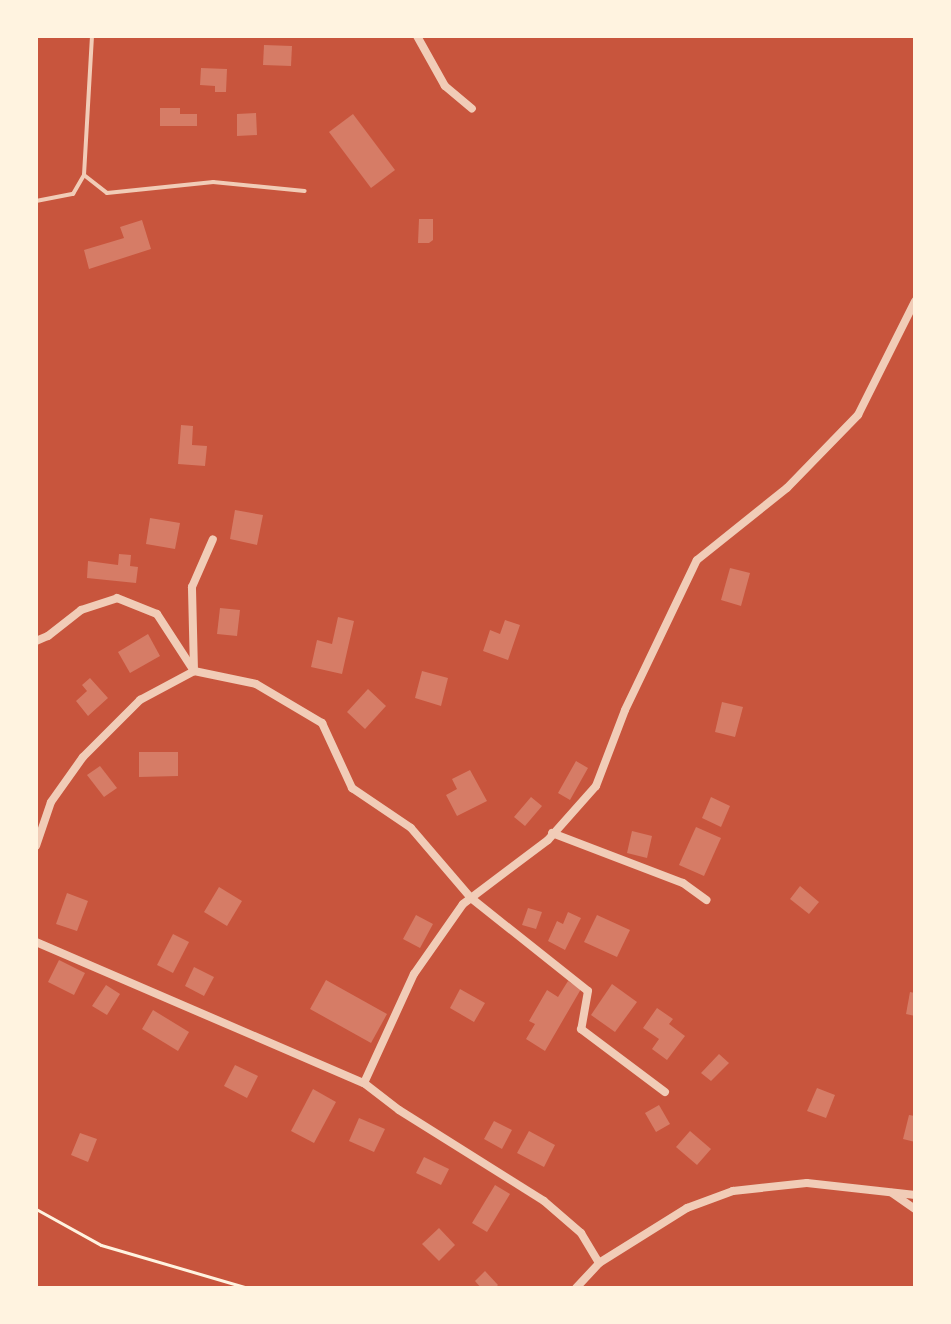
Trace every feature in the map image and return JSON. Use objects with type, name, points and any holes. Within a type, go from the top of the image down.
[{"type":"street","points":[[417,36],[445,86],[472,109]]},
{"type":"street","points":[[364,1083],[414,974],[471,898],[548,840],[596,786],[625,710],[697,560],[735,533],[787,488],[858,415],[915,301]]},
{"type":"street","points":[[194,671],[192,587],[213,539]]},
{"type":"street","points":[[36,641],[48,636],[81,610],[117,598],[157,614],[194,671]]},
{"type":"street","points":[[36,846],[51,802],[83,757],[140,700],[194,671],[256,684],[322,723],[352,788],[411,828],[471,898],[588,991],[581,1029],[665,1092]]},
{"type":"street","points":[[552,833],[683,883],[706,900]]},
{"type":"street","points":[[36,942],[364,1083],[399,1110],[544,1201],[581,1233],[599,1263]]},
{"type":"street","points":[[576,1288],[599,1263],[687,1208],[733,1191],[807,1183],[915,1195]]},
{"type":"street","points":[[891,1192],[915,1209]]},
{"type":"lane","points":[[36,201],[73,194],[84,175],[92,36]]},
{"type":"lane","points":[[84,175],[107,193],[213,182],[305,191]]},
{"type":"path","points":[[36,1209],[101,1245],[248,1288]]},
{"type":"building","points":[[264,45],[292,46],[291,66],[263,65]]},
{"type":"building","points":[[201,68],[227,69],[226,92],[215,92],[215,86],[200,85]]},
{"type":"building","points":[[160,108],[180,108],[180,114],[197,114],[197,126],[160,126]]},
{"type":"building","points":[[256,113],[257,135],[237,136],[237,114]]},
{"type":"building","points":[[353,114],[395,170],[371,188],[329,132]]},
{"type":"building","points":[[419,219],[433,219],[433,240],[429,243],[418,243]]},
{"type":"building","points":[[142,220],[151,249],[89,269],[84,250],[124,238],[120,227]]},
{"type":"building","points":[[181,425],[193,426],[192,445],[207,446],[205,466],[178,464]]},
{"type":"building","points":[[235,510],[263,515],[257,545],[230,539]]},
{"type":"building","points":[[150,518],[180,523],[175,549],[146,544]]},
{"type":"building","points":[[119,554],[131,555],[130,566],[138,567],[136,583],[87,578],[88,561],[118,565]]},
{"type":"building","points":[[730,568],[750,573],[741,606],[721,600]]},
{"type":"building","points":[[220,608],[240,610],[237,636],[217,634]]},
{"type":"building","points":[[338,617],[354,621],[342,674],[311,667],[317,640],[332,644]]},
{"type":"building","points":[[505,620],[520,625],[508,660],[483,651],[490,630],[500,634]]},
{"type":"building","points":[[148,634],[160,656],[130,673],[118,652]]},
{"type":"building","points":[[422,671],[448,678],[441,706],[415,698]]},
{"type":"building","points":[[90,678],[108,698],[88,716],[76,701],[87,691],[82,685]]},
{"type":"building","points":[[368,689],[386,706],[365,729],[347,712]]},
{"type":"building","points":[[722,702],[743,707],[735,737],[715,732]]},
{"type":"building","points":[[139,752],[178,752],[178,776],[139,777]]},
{"type":"building","points":[[576,761],[588,768],[570,800],[558,793]]},
{"type":"building","points":[[100,766],[117,788],[104,797],[87,775]]},
{"type":"building","points":[[470,770],[487,801],[457,816],[446,795],[457,789],[452,779]]},
{"type":"building","points":[[531,797],[542,806],[525,826],[514,817]]},
{"type":"building","points":[[711,797],[730,806],[721,827],[702,818]]},
{"type":"building","points":[[696,827],[721,838],[704,876],[679,865]]},
{"type":"building","points":[[632,831],[652,836],[647,858],[627,853]]},
{"type":"building","points":[[800,886],[819,902],[809,914],[790,899]]},
{"type":"building","points":[[219,887],[242,901],[227,926],[204,912]]},
{"type":"building","points":[[67,893],[88,901],[77,931],[56,924]]},
{"type":"building","points":[[528,908],[542,912],[536,929],[522,925]]},
{"type":"building","points":[[568,912],[581,918],[565,950],[548,941],[557,921],[563,924]]},
{"type":"building","points":[[416,915],[433,924],[420,948],[403,939]]},
{"type":"building","points":[[597,915],[630,930],[617,957],[584,942]]},
{"type":"building","points":[[173,934],[189,942],[173,973],[157,965]]},
{"type":"building","points":[[59,960],[85,973],[74,995],[48,982]]},
{"type":"building","points":[[194,967],[214,977],[204,996],[185,986]]},
{"type":"building","points":[[326,980],[387,1014],[371,1043],[310,1009]]},
{"type":"building","points":[[568,981],[581,989],[545,1051],[526,1039],[535,1024],[529,1021],[547,990],[558,997]]},
{"type":"building","points":[[612,984],[637,1002],[615,1032],[591,1015]]},
{"type":"building","points":[[106,985],[120,994],[107,1015],[92,1006]]},
{"type":"building","points":[[460,989],[485,1003],[474,1022],[450,1008]]},
{"type":"building","points":[[910,992],[915,993],[915,1016],[906,1014]]},
{"type":"building","points":[[657,1008],[673,1019],[669,1024],[685,1036],[667,1060],[652,1049],[659,1039],[643,1028]]},
{"type":"building","points":[[153,1010],[189,1032],[178,1051],[142,1029]]},
{"type":"building","points":[[719,1054],[729,1063],[711,1081],[701,1073]]},
{"type":"building","points":[[235,1065],[258,1076],[247,1098],[224,1086]]},
{"type":"building","points":[[817,1088],[835,1095],[826,1118],[807,1111]]},
{"type":"building","points":[[313,1089],[336,1102],[314,1143],[291,1131]]},
{"type":"building","points":[[659,1105],[670,1124],[656,1132],[645,1113]]},
{"type":"building","points":[[909,1115],[915,1116],[915,1142],[903,1139]]},
{"type":"building","points":[[359,1118],[385,1129],[374,1152],[349,1141]]},
{"type":"building","points":[[494,1121],[512,1130],[502,1149],[484,1139]]},
{"type":"building","points":[[529,1131],[555,1145],[544,1167],[517,1153]]},
{"type":"building","points":[[690,1131],[711,1149],[697,1165],[676,1147]]},
{"type":"building","points":[[80,1133],[97,1139],[88,1162],[71,1155]]},
{"type":"building","points":[[424,1157],[449,1169],[441,1185],[416,1173]]},
{"type":"building","points":[[495,1185],[510,1194],[487,1232],[472,1223]]},
{"type":"building","points":[[439,1228],[455,1245],[439,1261],[422,1244]]},
{"type":"building","points":[[485,1271],[498,1285],[495,1288],[481,1288],[475,1281]]}]
